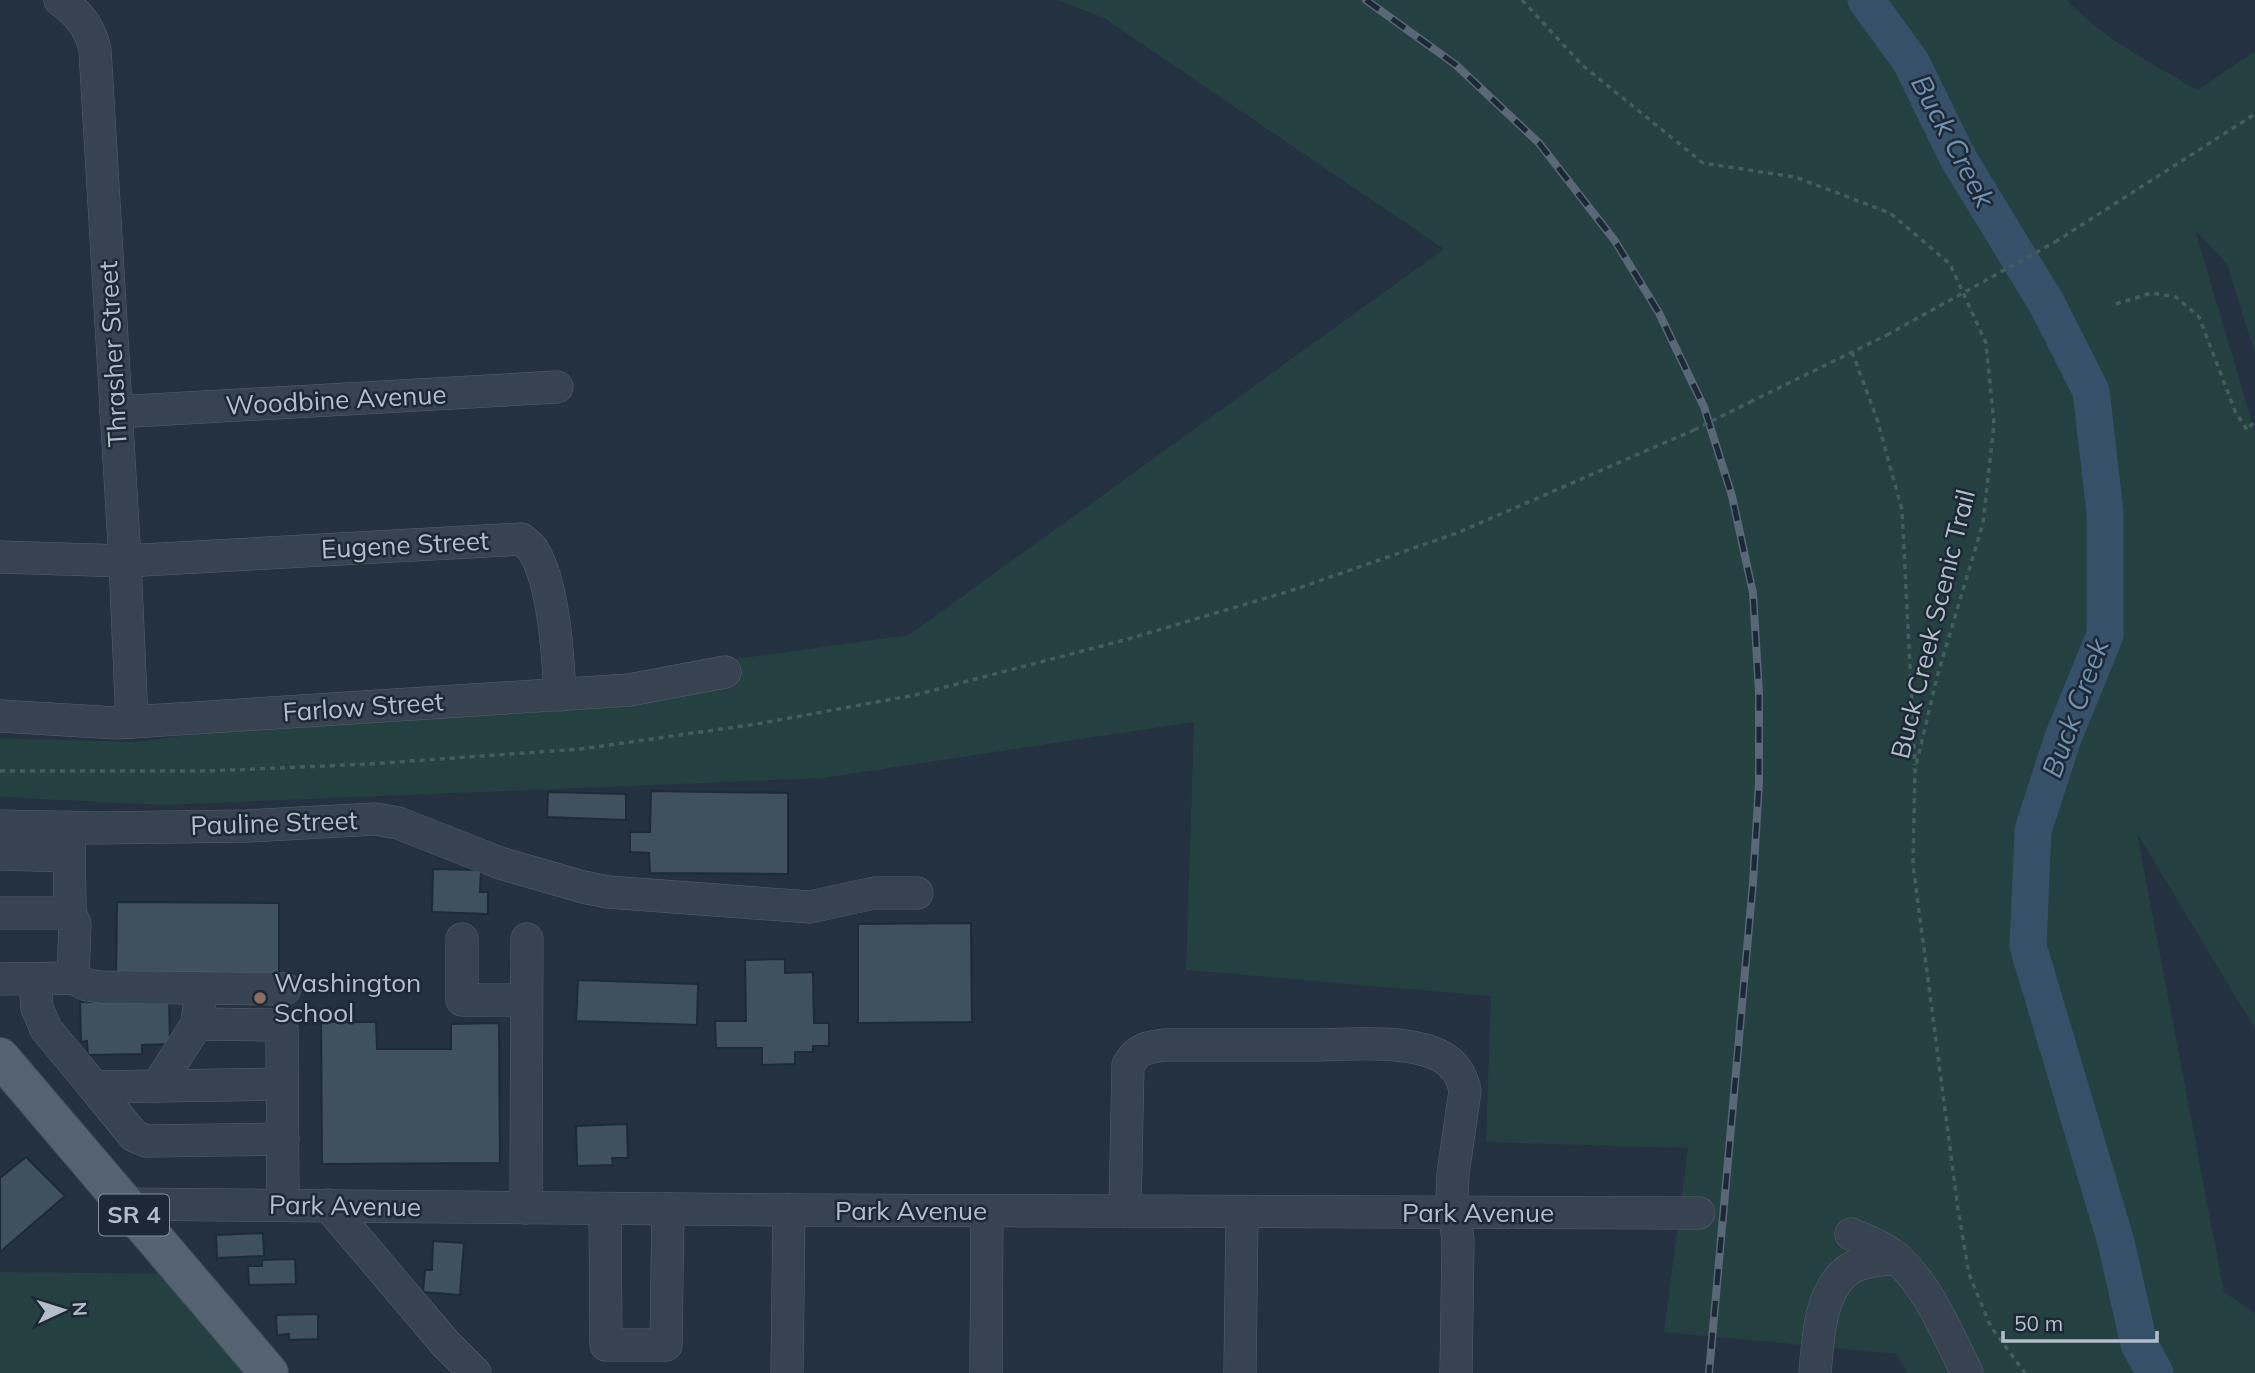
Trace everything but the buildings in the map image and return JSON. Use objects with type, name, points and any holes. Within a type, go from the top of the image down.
[{"type":"main road","name":"SR 4","points":[[6,1076],[124,1204],[269,1373]]},
{"type":"street","name":"Thrasher Street","points":[[60,0],[85,23],[95,50],[132,722]]},
{"type":"street","name":"Woodbine Avenue","points":[[116,412],[556,387]]},
{"type":"street","name":"Eugene Street","points":[[125,561],[522,539],[533,549],[544,578],[552,618],[560,695]]},
{"type":"street","points":[[0,557],[125,561]]},
{"type":"street","name":"Farlow Street","points":[[0,716],[116,723],[629,690],[725,672]]},
{"type":"street","name":"Pauline Street","points":[[0,826],[69,842],[247,826],[375,819],[398,823],[500,863],[608,892],[810,907],[874,893],[917,893]]},
{"type":"street","points":[[0,854],[69,842],[70,914],[75,924],[74,978]]},
{"type":"street","points":[[0,913],[70,914]]},
{"type":"street","points":[[462,939],[462,1000],[526,1000]]},
{"type":"street","points":[[526,1208],[527,939]]},
{"type":"street","points":[[0,979],[74,978],[87,985],[102,987],[285,989]]},
{"type":"street","points":[[35,979],[37,1008],[46,1029],[134,1136],[147,1141],[283,1139]]},
{"type":"street","points":[[157,1086],[197,1024],[201,988]]},
{"type":"street","points":[[197,1024],[280,1027],[283,1205]]},
{"type":"street","points":[[1125,1211],[1128,1065],[1135,1054],[1144,1048],[1164,1045],[1369,1045],[1409,1047],[1443,1057],[1463,1077],[1465,1091],[1452,1198],[1458,1240],[1456,1373]]},
{"type":"street","points":[[94,1087],[282,1084]]},
{"type":"street","name":"Park Avenue","points":[[124,1204],[605,1209],[1699,1213]]},
{"type":"street","points":[[328,1205],[444,1343],[475,1373]]},
{"type":"street","points":[[605,1209],[606,1345],[666,1345],[668,1209]]},
{"type":"street","points":[[787,1373],[789,1210]]},
{"type":"street","points":[[986,1373],[987,1211]]},
{"type":"street","points":[[1240,1373],[1242,1212]]},
{"type":"street","points":[[1851,1234],[1883,1248],[1897,1258],[1933,1306],[1967,1373]]},
{"type":"street","points":[[1815,1373],[1819,1324],[1837,1282],[1849,1269],[1861,1264],[1897,1258]]},
{"type":"path","name":"Buck Creek Scenic Trail","points":[[1522,0],[1582,65],[1703,163],[1795,177],[1890,213],[1950,264],[1986,343],[1994,424],[1983,523],[1937,677],[1915,770],[1913,865],[1969,1274],[1991,1327],[2025,1373]]},
{"type":"path","points":[[0,771],[210,771],[369,764],[581,749],[757,724],[915,695],[1128,639],[1290,591],[1457,533],[1695,430],[1886,335],[2055,242],[2255,114]]},
{"type":"path","points":[[2116,304],[2151,293],[2176,297],[2199,317],[2235,411],[2247,430],[2255,421]]},
{"type":"path","points":[[1852,352],[1877,419],[1902,510],[1915,770]]},
{"type":"green space","points":[[1058,0],[2067,0],[2112,38],[2198,90],[2255,51],[2255,354],[2227,264],[2195,230],[2255,432],[2255,1029],[2137,833],[2224,1292],[2255,1313],[2255,1373],[1907,1373],[1897,1354],[1664,1332],[1688,1148],[1486,1142],[1491,996],[1186,970],[1194,722],[823,778],[164,805],[0,797],[0,738],[138,742],[909,635],[1444,249],[1104,18]]},
{"type":"green space","points":[[0,1272],[184,1274],[269,1373],[0,1373]]},
{"type":"waterway","name":"Buck Creek","points":[[1866,0],[1911,62],[1958,158],[2047,304],[2091,391],[2105,512],[2105,635],[2063,738],[2033,830],[2028,946],[2116,1242],[2139,1344],[2155,1373]]},
{"type":"railway","points":[[1366,0],[1456,65],[1539,143],[1615,241],[1659,313],[1704,407],[1732,496],[1753,593],[1759,693],[1759,783],[1753,882],[1709,1373]]},
{"type":"place","name":"Washington School","points":[[260,998]]}]
